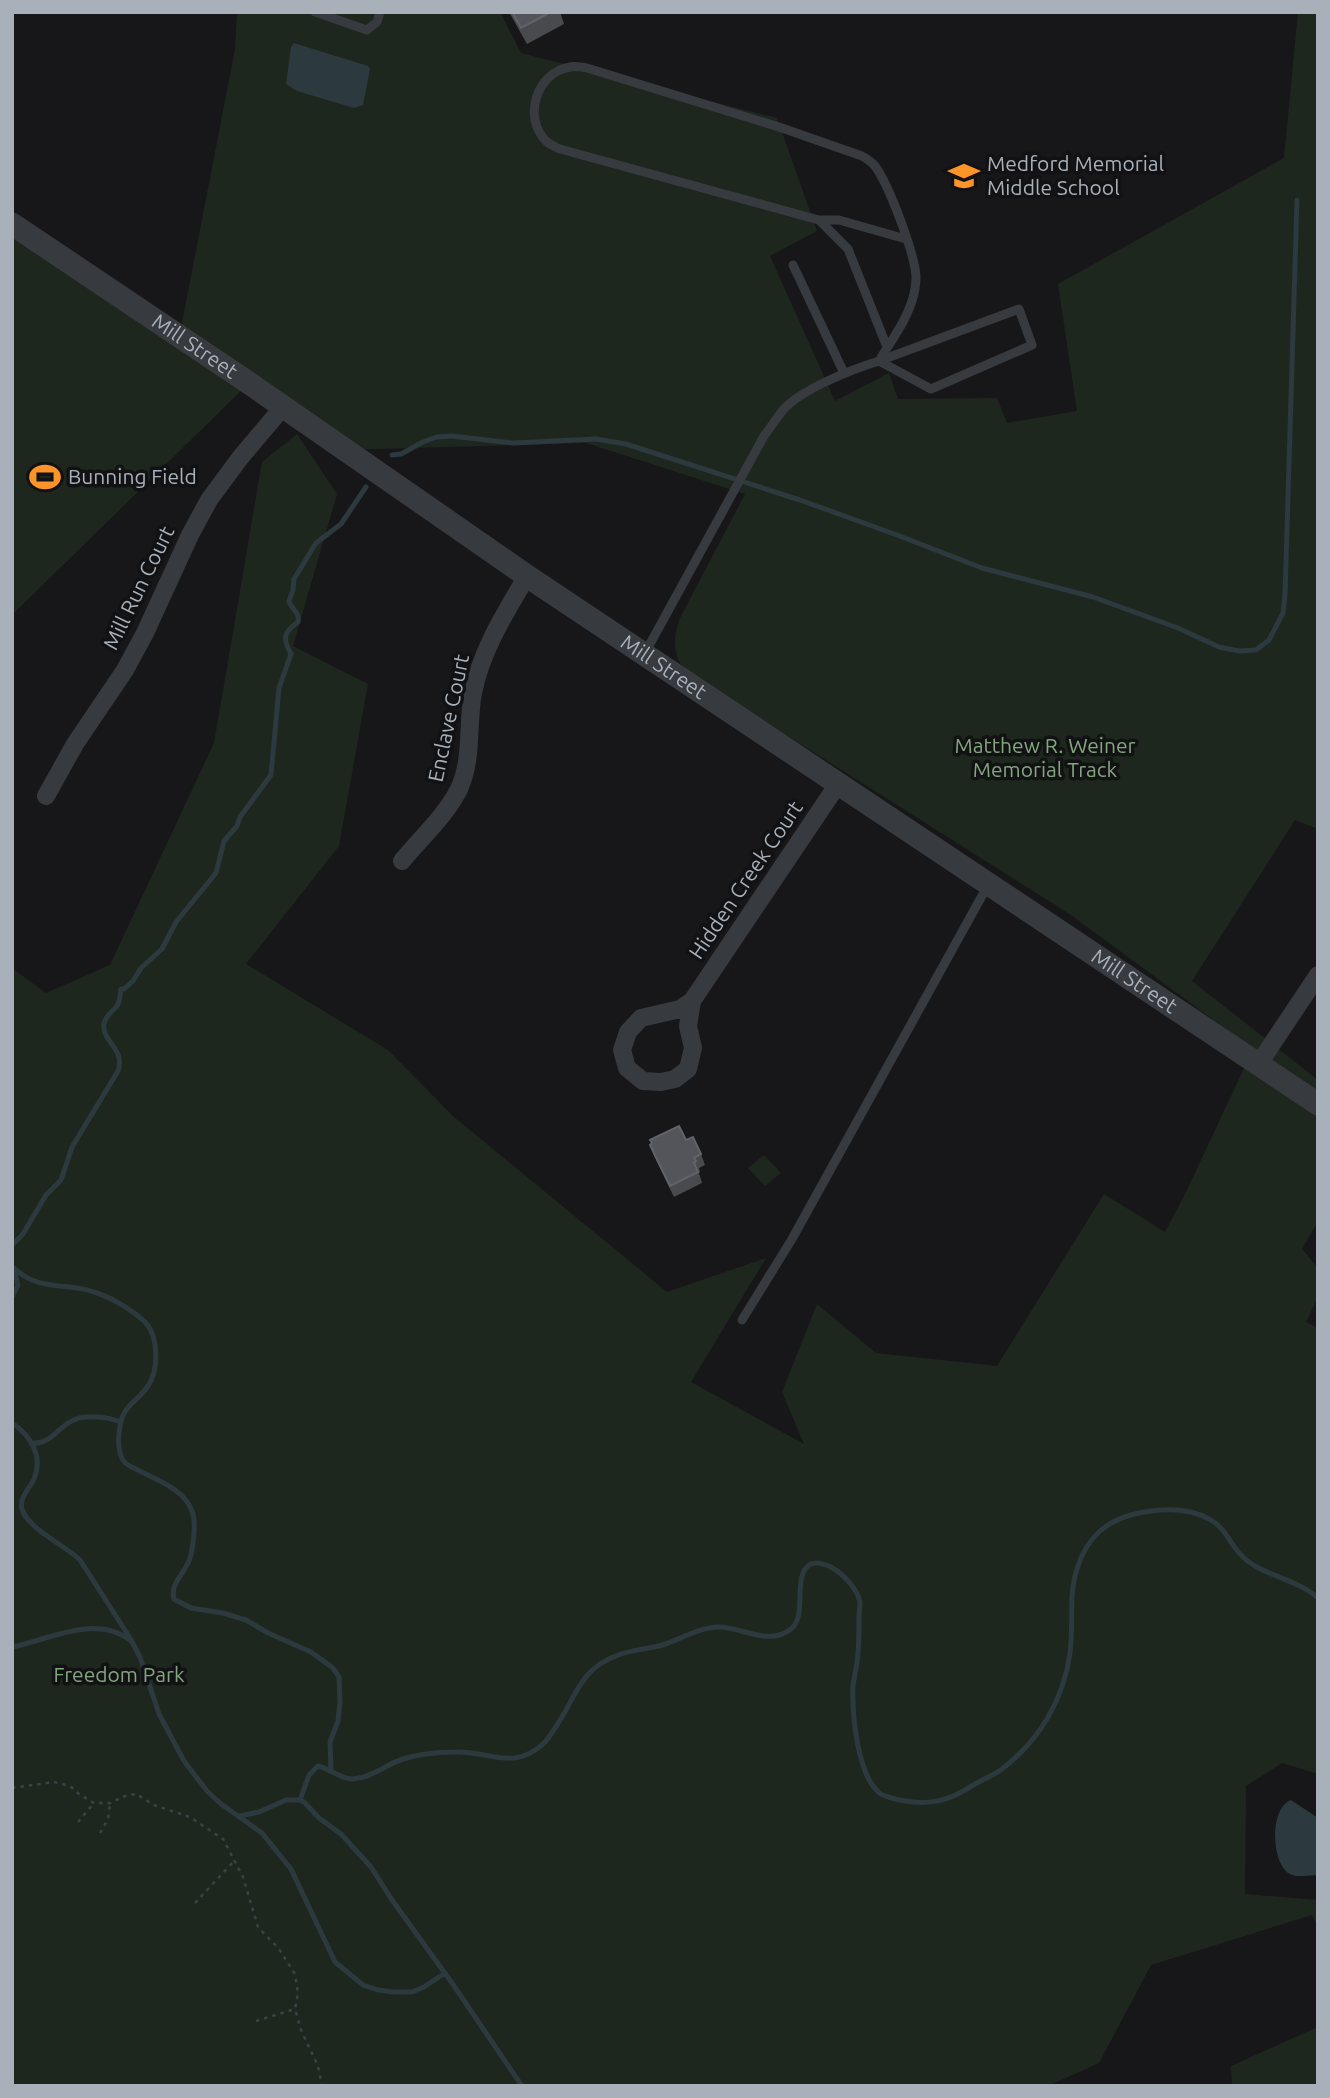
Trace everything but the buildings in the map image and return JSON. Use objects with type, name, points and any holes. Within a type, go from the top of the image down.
[{"type":"street","name":"Mill Street","points":[[12,224],[527,576],[1318,1104]]},
{"type":"street","name":"Mill Run Court","points":[[46,796],[75,744],[125,670],[209,500],[240,457],[283,407]]},
{"type":"street","name":"Enclave Court","points":[[402,861],[444,813],[458,791],[466,768],[472,697],[478,674],[501,620],[527,576]]},
{"type":"street","name":"Hidden Creek Court","points":[[692,1001],[838,784]]},
{"type":"street","points":[[1258,1065],[1318,975]]},
{"type":"street","points":[[692,1001],[688,1026],[693,1048],[688,1069],[676,1079],[643,1082],[627,1068],[622,1050],[628,1032],[641,1018],[680,1009],[692,1001]]},
{"type":"lane","points":[[315,12],[367,30],[377,22],[380,12]]},
{"type":"lane","points":[[879,361],[903,322],[914,294],[916,278],[902,223],[876,168],[870,161],[779,127],[587,68],[571,66],[560,70],[548,77],[540,87],[535,100],[534,117],[538,131],[547,142],[561,149],[819,219],[839,220],[906,239]]},
{"type":"lane","points":[[819,219],[848,249],[887,347]]},
{"type":"lane","points":[[793,265],[844,373]]},
{"type":"lane","points":[[645,653],[764,436],[786,407],[844,373],[1019,309],[1032,345],[931,389],[879,361]]},
{"type":"lane","points":[[742,1320],[792,1239],[989,883]]},
{"type":"path","points":[[12,1788],[54,1782],[70,1786],[94,1803],[110,1803],[136,1794],[153,1805],[190,1818],[223,1839],[243,1877],[258,1927],[279,1949],[295,1975],[298,1993],[295,2009],[301,2030],[318,2066],[322,2086]]},
{"type":"path","points":[[78,1822],[94,1803]]},
{"type":"path","points":[[100,1833],[108,1819],[110,1803]]},
{"type":"path","points":[[195,1903],[235,1860]]},
{"type":"path","points":[[256,2021],[295,2009]]},
{"type":"green space","points":[[237,12],[500,12],[521,53],[777,118],[817,231],[770,256],[835,401],[889,373],[898,399],[997,398],[1007,423],[1077,411],[1058,284],[1284,158],[1298,12],[1318,12],[1318,829],[1295,820],[1192,981],[1318,1080],[1318,1221],[1302,1249],[1318,1268],[1318,1297],[1306,1322],[1318,1328],[1318,1774],[1282,1763],[1246,1786],[1245,1894],[1318,1900],[1318,1926],[1312,1915],[1151,1965],[1099,2063],[1048,2086],[12,2086],[12,968],[46,993],[110,965],[214,743],[262,462],[297,434],[337,494],[293,646],[368,684],[339,846],[246,964],[388,1050],[454,1117],[667,1292],[766,1258],[691,1382],[804,1444],[782,1392],[817,1304],[876,1353],[997,1366],[1104,1194],[1165,1232],[1253,1049],[1071,915],[685,671],[675,645],[680,618],[745,494],[586,443],[339,450],[245,387],[12,615],[12,229],[180,333],[235,49]]},
{"type":"green space","points":[[764,1155],[781,1173],[765,1186],[748,1168]]},
{"type":"green space","points":[[1318,2027],[1318,2086],[1232,2086],[1231,2066]]},
{"type":"shaded area","points":[[294,43],[368,66],[370,69],[363,105],[354,108],[297,91],[286,84],[291,47]]},
{"type":"shaded area","points":[[1291,1800],[1318,1818],[1318,1875],[1290,1874],[1279,1859],[1276,1824],[1284,1805]]},
{"type":"waterway","points":[[392,455],[401,454],[437,437],[452,436],[513,443],[596,439],[626,444],[800,500],[982,568],[1093,597],[1178,628],[1219,647],[1239,651],[1256,650],[1269,640],[1283,613],[1285,595],[1297,200]]},
{"type":"waterway","points":[[12,1245],[23,1234],[46,1195],[61,1180],[72,1147],[118,1071],[119,1057],[106,1035],[104,1024],[107,1016],[118,1004],[121,989],[133,981],[141,968],[162,949],[176,922],[216,873],[224,841],[271,775],[279,688],[291,654],[286,644],[286,636],[298,622],[298,615],[289,601],[294,579],[316,543],[341,524],[366,487]]},
{"type":"waterway","points":[[14,1268],[36,1281],[105,1296],[129,1310],[149,1327],[156,1352],[152,1379],[126,1411],[120,1424],[119,1444],[123,1460],[130,1467],[161,1481],[177,1492],[184,1498],[193,1514],[192,1551],[175,1584],[174,1599],[191,1608],[246,1620],[311,1652],[333,1668],[339,1677],[340,1702],[338,1721],[330,1742],[331,1771]]},
{"type":"waterway","points":[[12,1297],[18,1285],[14,1270]]},
{"type":"waterway","points":[[34,1443],[45,1441],[77,1419],[96,1417],[121,1422]]},
{"type":"waterway","points":[[12,1423],[30,1440],[36,1454],[37,1470],[22,1501],[25,1516],[39,1530],[80,1560],[140,1657],[159,1714],[184,1761],[207,1791],[262,1833],[291,1869],[335,1962],[363,1985],[393,1992],[412,1992],[445,1973]]},
{"type":"waterway","points":[[300,1800],[309,1775],[318,1766],[353,1779],[403,1759],[422,1755],[468,1752],[511,1758],[532,1752],[549,1738],[588,1674],[607,1660],[666,1644],[710,1628],[726,1628],[764,1636],[782,1634],[791,1629],[799,1615],[801,1579],[804,1571],[814,1563],[829,1566],[840,1573],[853,1587],[860,1602],[853,1697],[855,1727],[866,1774],[882,1795],[915,1802],[952,1797],[996,1773],[1027,1746],[1048,1718],[1067,1670],[1074,1579],[1092,1539],[1111,1524],[1138,1513],[1153,1511],[1197,1514],[1220,1527],[1239,1553],[1252,1564],[1300,1586],[1318,1598]]},
{"type":"waterway","points":[[12,1647],[88,1629],[103,1629],[131,1641]]},
{"type":"waterway","points":[[240,1816],[259,1812],[286,1800],[300,1800],[341,1834],[371,1867],[522,2086]]},
{"type":"place","name":"Medford Memorial Middle School","points":[[964,176]]},
{"type":"place","name":"Bunning Field","points":[[45,477]]},
{"type":"park label","name":"Matthew R. Weiner Memorial Track","points":[[1045,758]]},
{"type":"park label","name":"Freedom Park","points":[[119,1675]]}]
